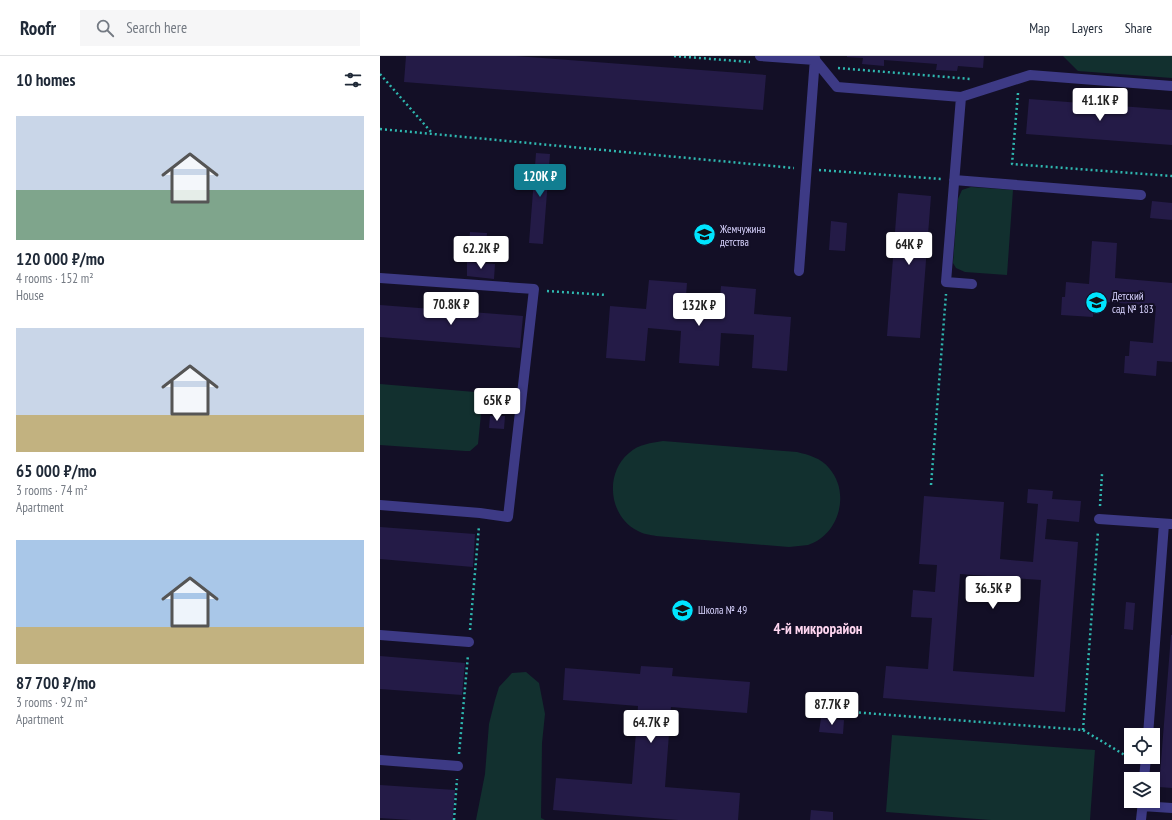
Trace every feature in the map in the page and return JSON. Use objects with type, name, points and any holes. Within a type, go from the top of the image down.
[{"type":"lane","points":[[756,59],[817,61]]},
{"type":"lane","points":[[817,61],[838,88],[961,97],[1030,75],[1172,86]]},
{"type":"lane","points":[[799,271],[817,61]]},
{"type":"lane","points":[[961,97],[946,282],[972,284]]},
{"type":"lane","points":[[954,180],[1141,195]]},
{"type":"lane","points":[[380,278],[534,289],[508,517],[480,513],[380,505]]},
{"type":"lane","points":[[1099,518],[1168,524],[1149,728]]},
{"type":"lane","points":[[380,635],[469,642]]},
{"type":"lane","points":[[380,760],[458,766]]},
{"type":"lane","points":[[1145,764],[1145,772]]},
{"type":"lane","points":[[1160,806],[1172,808]]},
{"type":"lane","points":[[1141,820],[1142,808]]},
{"type":"path","points":[[674,56],[756,59]]},
{"type":"path","points":[[817,61],[977,79]]},
{"type":"path","points":[[380,74],[432,134]]},
{"type":"path","points":[[1008,82],[1018,82],[1012,164],[1172,176]]},
{"type":"path","points":[[380,129],[807,169],[954,180]]},
{"type":"path","points":[[931,485],[946,282]]},
{"type":"path","points":[[534,289],[606,295]]},
{"type":"path","points":[[1083,730],[1102,474]]},
{"type":"path","points":[[454,820],[480,513]]},
{"type":"path","points":[[839,711],[1083,730],[1145,768]]},
{"type":"green space","points":[[1063,56],[1172,56],[1172,78],[1078,71]]},
{"type":"green space","points":[[971,187],[1013,190],[1007,275],[965,272],[956,268],[953,263],[958,199],[962,190]]},
{"type":"green space","points":[[380,384],[475,392],[481,399],[482,404],[478,444],[470,451],[380,445]]},
{"type":"green space","points":[[663,441],[797,452],[814,457],[826,465],[836,478],[840,501],[834,523],[819,540],[808,545],[789,547],[656,536],[640,532],[628,524],[621,516],[613,495],[613,483],[621,462],[629,453],[645,444]]},
{"type":"green space","points":[[526,672],[539,683],[545,714],[542,743],[541,818],[545,820],[476,820],[485,774],[489,724],[499,687],[512,673]]},
{"type":"green space","points":[[892,735],[1095,750],[1090,820],[991,820],[886,812]]},
{"type":"building","points":[[406,56],[516,56],[766,75],[763,110],[404,82]]},
{"type":"building","points":[[847,56],[984,56],[983,68],[958,66],[957,71],[936,70],[937,64],[884,60],[884,66],[862,64],[863,58]]},
{"type":"building","points":[[1029,99],[1172,110],[1172,145],[1026,134]]},
{"type":"building","points":[[536,153],[550,154],[543,244],[529,243]]},
{"type":"building","points":[[898,193],[931,196],[920,338],[887,336]]},
{"type":"building","points":[[1152,201],[1172,203],[1172,220],[1150,218]]},
{"type":"building","points":[[831,221],[847,223],[845,251],[829,250]]},
{"type":"building","points":[[470,232],[487,233],[486,245],[469,243]]},
{"type":"building","points":[[1092,241],[1117,243],[1115,278],[1172,283],[1172,362],[1157,361],[1156,376],[1124,373],[1125,356],[1129,356],[1130,341],[1153,343],[1156,306],[1094,301],[1093,317],[1061,315],[1062,297],[1065,297],[1066,282],[1089,284]]},
{"type":"building","points":[[467,262],[495,264],[494,279],[467,276]]},
{"type":"building","points":[[649,280],[687,283],[685,309],[719,312],[721,286],[756,289],[754,314],[791,317],[787,371],[752,368],[754,335],[721,333],[719,366],[679,363],[681,331],[648,328],[645,361],[606,358],[610,306],[646,309]]},
{"type":"building","points":[[380,305],[523,316],[520,348],[380,337]]},
{"type":"building","points":[[490,416],[505,416],[504,429],[489,428]]},
{"type":"building","points":[[1028,489],[1053,491],[1052,499],[1081,501],[1079,522],[1047,519],[1045,539],[1078,542],[1065,712],[883,698],[886,666],[928,669],[932,618],[911,617],[913,590],[935,592],[937,565],[919,564],[924,496],[1004,502],[1000,559],[1033,562],[1038,504],[1027,503]],"holes":[[[960,574],[1041,580],[1034,677],[953,671]]]},
{"type":"building","points":[[380,527],[475,534],[473,567],[380,559]]},
{"type":"building","points":[[1126,602],[1135,603],[1133,630],[1124,629]]},
{"type":"building","points":[[1172,635],[1172,788],[1160,787]]},
{"type":"building","points":[[380,656],[465,663],[462,695],[380,689]]},
{"type":"building","points":[[641,666],[673,668],[672,676],[750,682],[747,713],[671,707],[665,787],[740,793],[738,820],[678,820],[553,810],[556,778],[632,784],[638,706],[563,700],[565,668],[640,674]]},
{"type":"building","points":[[821,718],[844,720],[843,734],[819,732]]},
{"type":"building","points":[[380,785],[455,790],[453,820],[380,818]]},
{"type":"building","points":[[811,810],[833,812],[833,820],[810,820]]},
{"type":"place","name":"Жемчужина детства","points":[[704,235]]},
{"type":"place","name":"Детский сад № 183","points":[[1096,302]]},
{"type":"place","name":"Школа № 49","points":[[682,610]]},
{"type":"district","name":"4-й микрорайон","points":[[818,628]]}]
